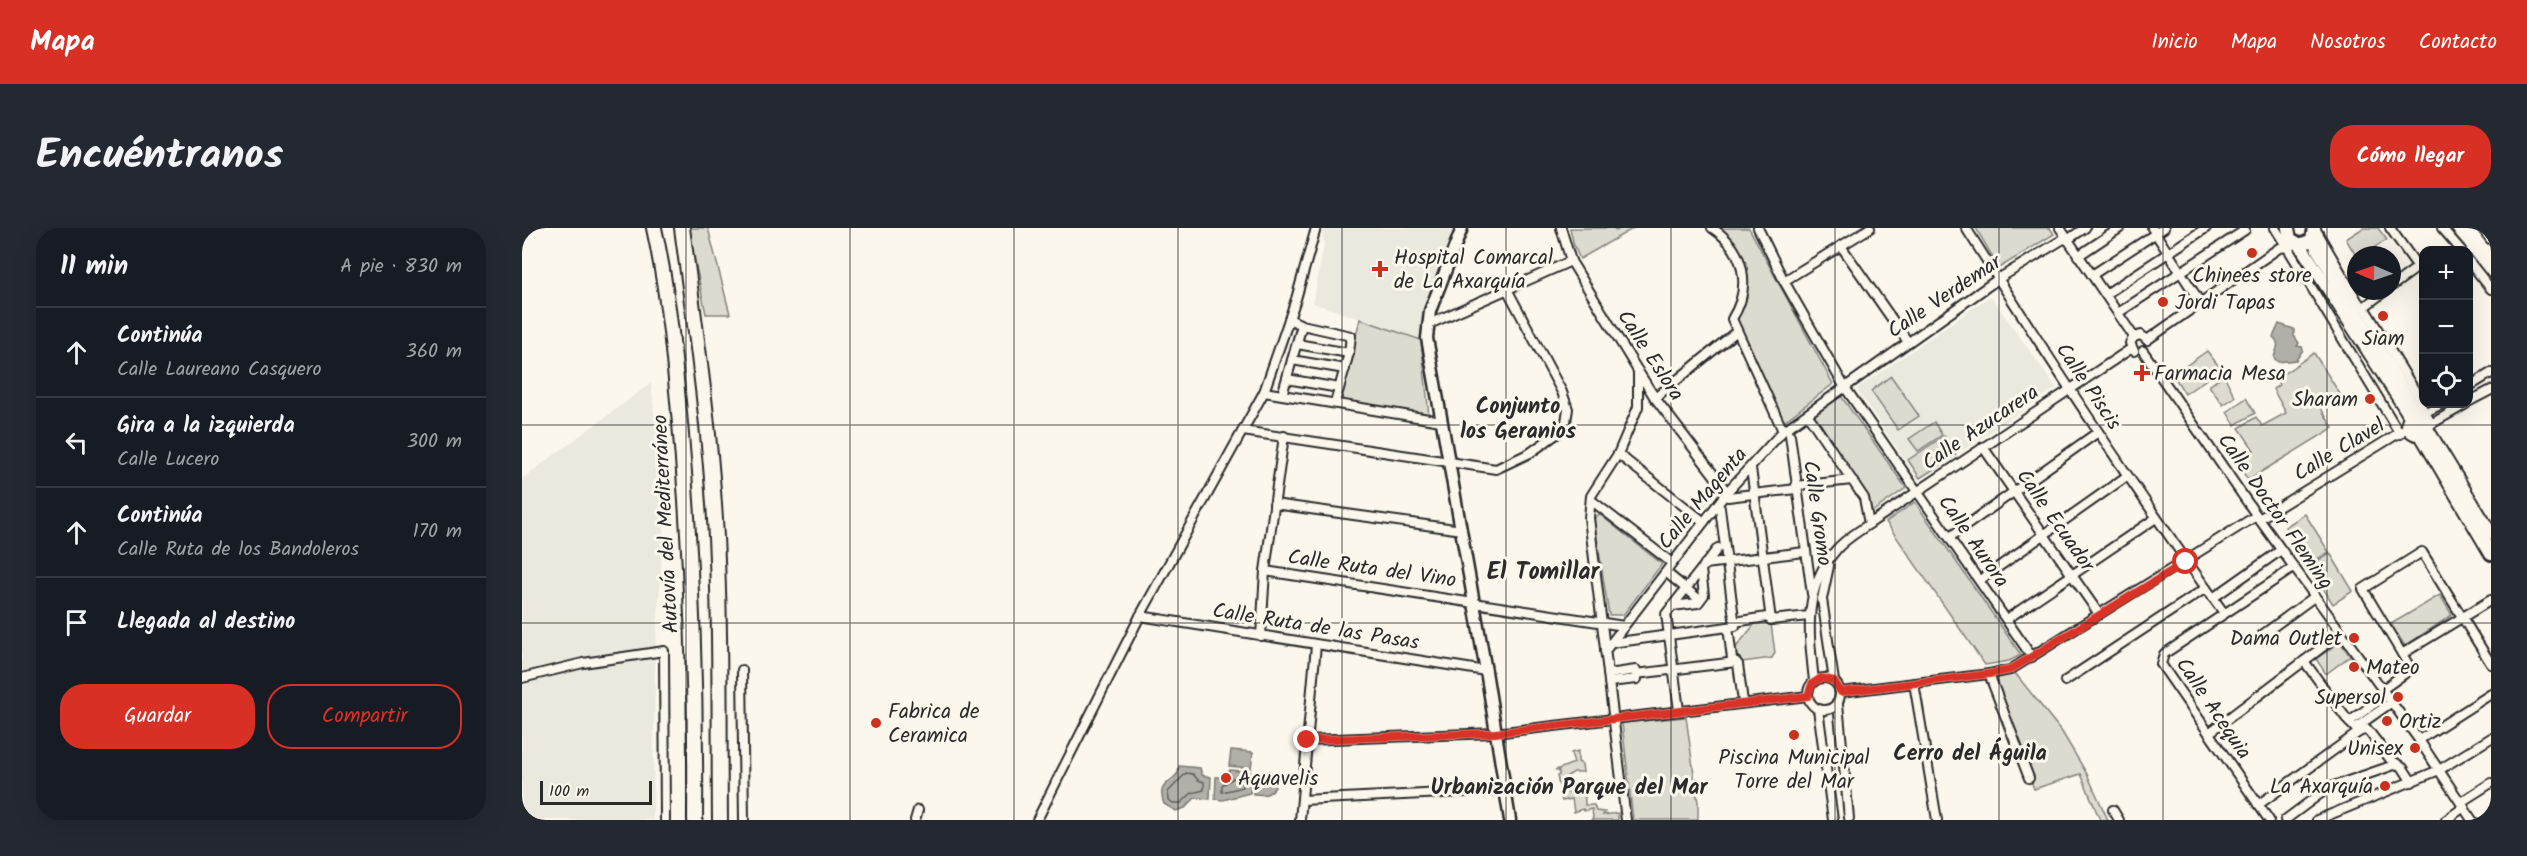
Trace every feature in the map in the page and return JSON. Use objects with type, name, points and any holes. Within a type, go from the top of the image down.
[{"type":"highway","name":"Autovía del Mediterráneo","points":[[654,228],[674,353],[688,517],[696,712],[695,820]]},
{"type":"highway","points":[[682,228],[705,401],[715,519],[719,639],[720,820]]},
{"type":"main road","points":[[2300,245],[2307,244],[2314,230]]},
{"type":"main road","points":[[2314,230],[2319,250],[2411,420]]},
{"type":"main road","points":[[2283,237],[2300,245],[2411,420],[2427,430],[2491,534]]},
{"type":"main road","points":[[2427,430],[2491,554]]},
{"type":"street","points":[[1462,228],[1430,311],[1427,338],[1462,530],[1510,820]]},
{"type":"street","name":"Calle Eslora","points":[[1561,228],[1571,261],[1638,371],[1655,398],[1727,495]]},
{"type":"street","points":[[1655,398],[1737,331],[1732,319],[1741,305],[1745,289],[1742,268],[1737,255],[1721,234],[1712,228]]},
{"type":"street","name":"Calle Aurora","points":[[1758,228],[1784,281],[1845,386],[2032,657]]},
{"type":"street","points":[[1784,281],[1870,228]]},
{"type":"street","name":"Calle Piscis","points":[[1966,228],[2068,389],[2186,562],[2224,613]]},
{"type":"street","points":[[2060,228],[2134,337]]},
{"type":"street","name":"Calle Verdemar","points":[[1845,386],[1998,279],[2085,228]]},
{"type":"street","points":[[2078,256],[2120,228]]},
{"type":"street","points":[[2092,275],[2152,233],[2164,228]]},
{"type":"street","points":[[2106,294],[2206,228]]},
{"type":"street","points":[[2118,313],[2245,230],[2244,228]]},
{"type":"street","points":[[2390,228],[2418,267],[2401,279]]},
{"type":"street","points":[[2442,228],[2458,246]]},
{"type":"street","points":[[2482,228],[2491,240]]},
{"type":"street","points":[[1038,820],[1140,616],[1264,392],[1316,229]]},
{"type":"street","points":[[2314,230],[2420,399],[2411,420]]},
{"type":"street","points":[[2152,233],[2200,302]]},
{"type":"street","points":[[2147,340],[2141,335],[2134,337],[2131,341],[2132,348],[2135,351],[2143,351],[2147,340],[2283,237],[2411,420]]},
{"type":"street","points":[[1841,246],[1908,342]]},
{"type":"street","points":[[1427,325],[1508,291],[1571,261]]},
{"type":"street","points":[[2473,265],[2491,289]]},
{"type":"street","points":[[1243,431],[1496,469],[1530,453],[1565,428],[1568,409],[1562,392],[1508,291]]},
{"type":"street","points":[[2364,307],[2373,300]]},
{"type":"street","points":[[1289,319],[1302,325],[1351,336],[1349,353],[1335,403]]},
{"type":"street","points":[[1282,395],[1302,325]]},
{"type":"street","name":"Calle Gromo","points":[[1737,331],[1786,433],[1812,596]]},
{"type":"street","points":[[1297,344],[1349,353]]},
{"type":"street","name":"Calle Azucarera","points":[[1814,681],[1809,616],[1812,596],[1826,564],[1837,548],[2068,389],[2132,348]]},
{"type":"street","name":"Calle Doctor Fleming","points":[[2143,351],[2293,568],[2419,740]]},
{"type":"street","points":[[1292,360],[1345,369]]},
{"type":"street","points":[[1626,820],[1589,518],[1592,496],[1618,454],[1638,407],[1638,371]]},
{"type":"street","points":[[2473,385],[2491,374]]},
{"type":"street","points":[[1287,380],[1339,388]]},
{"type":"street","name":"Calle Magenta","points":[[1605,651],[1727,495],[1786,433],[1845,386]]},
{"type":"street","points":[[2473,400],[2491,390]]},
{"type":"street","points":[[1264,392],[1441,421]]},
{"type":"street","name":"Calle Clavel","points":[[1841,692],[2010,670],[2411,420],[2434,408]]},
{"type":"street","points":[[2427,430],[2460,408]]},
{"type":"street","points":[[1810,418],[1864,498],[1869,524]]},
{"type":"street","points":[[1950,537],[2098,432]]},
{"type":"street","points":[[1261,636],[1265,571],[1284,436]]},
{"type":"street","name":"Calle Ecuador","points":[[1983,447],[2099,614]]},
{"type":"street","points":[[1618,454],[1704,522]]},
{"type":"street","points":[[1751,468],[1771,621]]},
{"type":"street","points":[[1980,580],[2127,476]]},
{"type":"street","points":[[1727,495],[1755,494],[1852,480]]},
{"type":"street","points":[[1591,500],[1672,563]]},
{"type":"street","points":[[1274,504],[1462,530]]},
{"type":"street","points":[[1720,508],[1732,625],[1732,658],[1736,662],[1743,702]]},
{"type":"street","points":[[2007,619],[2156,518]]},
{"type":"street","name":"Calle Azucarera","points":[[1834,681],[1822,598],[1828,569],[1849,538]]},
{"type":"street","points":[[1679,710],[1666,614],[1718,548]]},
{"type":"street","points":[[2213,598],[2281,550]]},
{"type":"street","points":[[1703,567],[1726,561],[1805,552]]},
{"type":"street","points":[[2354,727],[2384,692],[2411,669],[2363,589],[2422,552],[2491,664]]},
{"type":"street","points":[[1672,606],[1698,603],[1704,595],[1703,567]]},
{"type":"street","name":"Calle Acequia","points":[[2269,820],[2162,669],[2161,660],[2164,654],[2293,568]]},
{"type":"street","name":"Calle Ruta del Vino","points":[[1265,571],[1624,626]]},
{"type":"street","points":[[1668,574],[1700,600]]},
{"type":"street","points":[[2065,681],[2206,588]]},
{"type":"street","points":[[2261,640],[2262,635],[2314,597]]},
{"type":"street","points":[[2402,654],[2491,600]]},
{"type":"street","name":"Calle Ruta de las Pasas","points":[[1140,616],[1486,670]]},
{"type":"street","points":[[1611,643],[1732,625],[1767,617],[1771,621],[1809,616]]},
{"type":"street","points":[[2209,733],[2341,633]]},
{"type":"street","points":[[1300,820],[1316,645]]},
{"type":"street","points":[[522,678],[583,663],[664,651],[664,820]]},
{"type":"street","points":[[2304,661],[2354,727],[2367,729],[2390,759],[2403,768],[2412,782]]},
{"type":"street","points":[[1609,678],[1637,678],[1636,674],[1736,662]]},
{"type":"street","points":[[742,670],[744,820]]},
{"type":"street","points":[[1989,674],[2029,778]]},
{"type":"street","points":[[1818,709],[1832,820],[1844,817],[1851,819],[1838,704],[1841,692],[1834,681],[1821,678],[1814,681],[1809,689],[1810,702],[1818,709],[1829,710],[1838,704]]},
{"type":"street","points":[[1914,683],[1937,820]]},
{"type":"street","points":[[2472,820],[2419,740],[2491,694]]},
{"type":"street","points":[[1307,740],[1495,733],[1808,696]]},
{"type":"street","points":[[2258,805],[2354,727],[2391,702]]},
{"type":"street","points":[[2317,820],[2439,770],[2491,738]]},
{"type":"street","points":[[2285,820],[2328,788],[2397,764]]},
{"type":"street","points":[[2446,820],[2491,783]]},
{"type":"street","points":[[1302,800],[1505,790]]},
{"type":"street","points":[[915,820],[918,810]]},
{"type":"street","points":[[2113,810],[2119,820]]},
{"type":"shaded area","points":[[688,228],[708,228],[730,314],[706,314]]},
{"type":"shaded area","name":"Hospital Comarcal de La Axarquía","points":[[1322,228],[1454,228],[1422,317],[1421,340],[1313,303],[1324,245]]},
{"type":"shaded area","points":[[1570,228],[1614,228],[1616,231],[1621,228],[1634,228],[1580,259]]},
{"type":"shaded area","points":[[1716,228],[1749,228],[1833,384],[1782,423],[1737,325],[1746,299],[1747,278],[1744,269],[1735,252]]},
{"type":"shaded area","points":[[1976,228],[2050,228],[2054,234],[1999,268]]},
{"type":"shaded area","points":[[2363,228],[2378,228],[2387,240],[2377,246],[2350,246],[2346,239]]},
{"type":"shaded area","points":[[1989,297],[1993,299],[2056,388],[1919,480],[1858,392],[1858,388]]},
{"type":"shaded area","points":[[1360,319],[1421,340],[1429,415],[1337,401],[1348,370]]},
{"type":"shaded area","points":[[2207,351],[2221,369],[2185,394],[2173,375]]},
{"type":"shaded area","points":[[2314,353],[2340,394],[2320,407],[2333,428],[2248,480],[2236,462],[2254,450],[2239,428],[2256,417],[2262,426],[2286,413],[2273,389],[2279,385],[2276,379]]},
{"type":"shaded area","points":[[2224,375],[2235,397],[2223,405],[2209,386]]},
{"type":"shaded area","points":[[1891,376],[1919,416],[1898,430],[1871,391]]},
{"type":"shaded area","points":[[651,383],[665,511],[655,659],[653,820],[522,820],[522,479]]},
{"type":"shaded area","points":[[1841,396],[1906,488],[1869,514],[1811,418]]},
{"type":"shaded area","points":[[2246,398],[2255,413],[2235,425],[2227,412]]},
{"type":"shaded area","points":[[1934,422],[1942,435],[1918,451],[1909,439]]},
{"type":"shaded area","points":[[1944,436],[1956,455],[1920,478],[1908,460]]},
{"type":"shaded area","points":[[1915,502],[2021,655],[2009,661],[1985,665],[1886,522]]},
{"type":"shaded area","points":[[1599,514],[1662,564],[1623,615],[1609,615],[1594,519]]},
{"type":"shaded area","points":[[2305,514],[2329,552],[2308,565],[2285,527]]},
{"type":"shaded area","points":[[2330,553],[2353,591],[2333,604],[2309,566]]},
{"type":"shaded area","points":[[2440,595],[2452,615],[2405,646],[2391,624]]},
{"type":"shaded area","points":[[1765,619],[1771,624],[1775,653],[1772,658],[1742,662],[1734,656],[1733,651],[1758,620]]},
{"type":"shaded area","points":[[2340,642],[2350,656],[2326,674],[2316,659]]},
{"type":"shaded area","points":[[2015,673],[2062,732],[2087,774],[2108,820],[2100,820],[2081,774],[2034,789],[1995,679]]},
{"type":"shaded area","points":[[1686,717],[1698,803],[1698,820],[1633,820],[1622,723]]},
{"type":"shaded area","points":[[1578,751],[1578,762],[1582,764],[1583,772],[1574,772],[1564,778],[1563,788],[1576,795],[1580,781],[1584,780],[1585,805],[1594,805],[1596,811],[1605,812],[1603,815],[1618,813],[1618,820],[1591,820],[1593,818],[1592,809],[1574,812],[1572,799],[1562,801],[1557,776],[1559,771],[1556,770],[1574,763],[1571,753]]},
{"type":"water","points":[[2279,324],[2294,329],[2294,336],[2299,343],[2297,346],[2302,347],[2303,350],[2296,360],[2278,362],[2274,358],[2278,345],[2273,337]]},
{"type":"water","points":[[1231,750],[1253,752],[1251,768],[1229,766]]},
{"type":"water","points":[[1179,766],[1200,768],[1202,775],[1211,777],[1210,799],[1195,798],[1185,808],[1176,811],[1164,804],[1163,788],[1178,773]]},
{"type":"water","points":[[1230,770],[1251,772],[1250,793],[1223,800],[1215,799],[1216,777],[1225,777]]},
{"type":"water","points":[[1255,772],[1273,775],[1275,787],[1270,792],[1263,795],[1253,794]]},
{"type":"place","name":"Chinees store","points":[[2252,253]]},
{"type":"place","name":"Hospital Comarcal de La Axarquía","points":[[1380,269]]},
{"type":"place","name":"Jordi Tapas","points":[[2163,302]]},
{"type":"place","name":"Siam","points":[[2383,316]]},
{"type":"place","name":"Farmacia Mesa","points":[[2142,373]]},
{"type":"place","name":"Sharam","points":[[2370,399]]},
{"type":"place","name":"Dama Outlet","points":[[2354,638]]},
{"type":"place","name":"Mateo","points":[[2354,667]]},
{"type":"place","name":"Supersol","points":[[2398,697]]},
{"type":"place","name":"Ortiz","points":[[2387,721]]},
{"type":"place","name":"Fabrica de Ceramica","points":[[876,723]]},
{"type":"place","name":"Piscina Municipal Torre del Mar","points":[[1794,735]]},
{"type":"place","name":"Unisex","points":[[2415,748]]},
{"type":"place","name":"Aquavelis","points":[[1226,778]]},
{"type":"place","name":"La Axarquía","points":[[2385,786]]},
{"type":"district","name":"Conjunto los Geranios","points":[[1518,418]]},
{"type":"district","name":"El Tomillar","points":[[1543,571]]},
{"type":"district","name":"Cerro del Águila","points":[[1970,752]]},
{"type":"district","name":"Urbanización Parque del Mar","points":[[1569,786]]},
{"type":"route","points":[[1307,740],[1495,733],[1808,696],[1814,681],[1821,678],[1834,681],[1841,692],[2010,670],[2186,562]]}]
